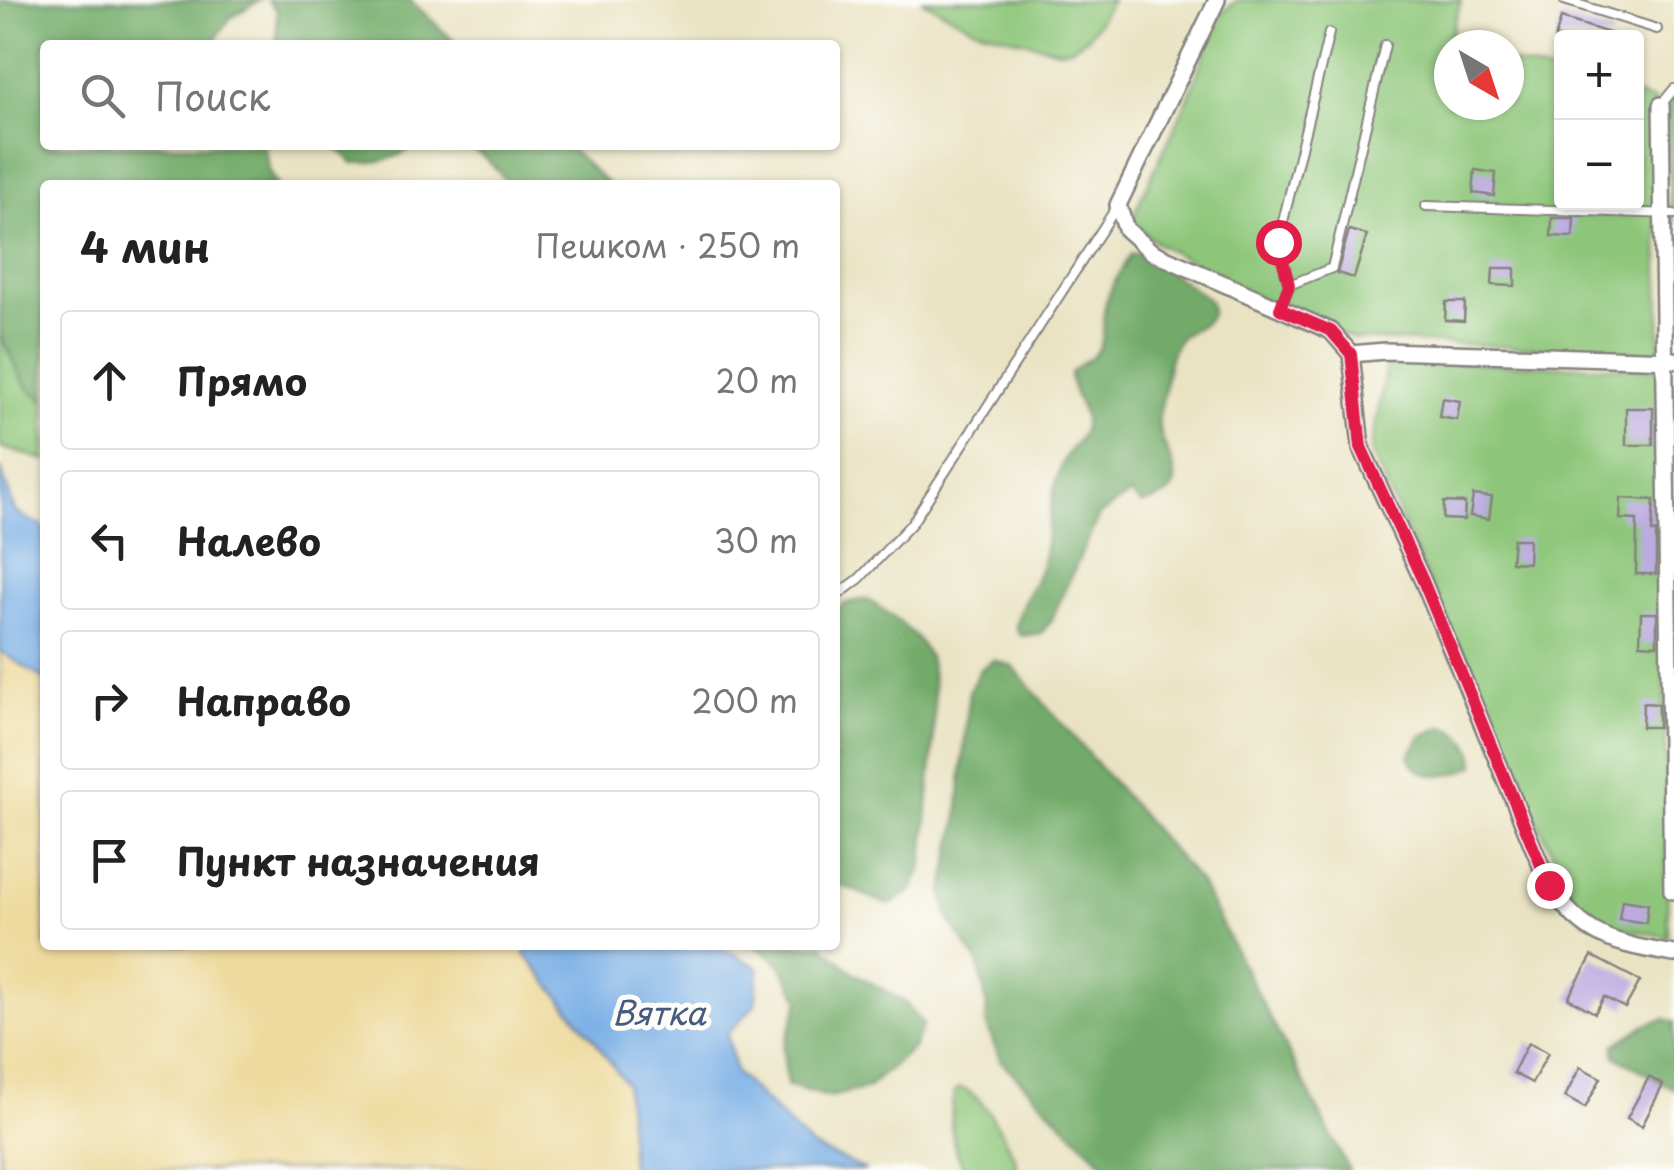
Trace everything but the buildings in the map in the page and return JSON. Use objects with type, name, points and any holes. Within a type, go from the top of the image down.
[{"type":"street","points":[[1217,0],[1118,205],[1126,229],[1152,252],[1331,331],[1351,354],[1361,447],[1423,581],[1549,885],[1564,908],[1584,927],[1608,940],[1674,954]]},
{"type":"street","points":[[1662,104],[1671,360],[1672,891]]},
{"type":"street","points":[[1351,354],[1385,351],[1671,360]]},
{"type":"lane","points":[[1564,0],[1657,29]]},
{"type":"lane","points":[[1280,309],[1289,285],[1278,242],[1329,33]]},
{"type":"lane","points":[[1289,285],[1332,268],[1385,45]]},
{"type":"lane","points":[[1662,104],[1674,89]]},
{"type":"lane","points":[[840,593],[912,522],[1118,205]]},
{"type":"lane","points":[[1426,206],[1668,214]]},
{"type":"green space","points":[[0,0],[260,0],[230,18],[215,40],[40,40],[40,150],[265,150],[274,180],[40,180],[40,397],[26,386],[0,335]]},
{"type":"green space","points":[[267,0],[410,0],[453,40],[277,40],[277,11]]},
{"type":"green space","points":[[921,0],[1112,0],[1084,39],[1058,50],[975,28]]},
{"type":"green space","points":[[1237,0],[1461,0],[1453,30],[1434,30],[1434,120],[1524,120],[1524,66],[1554,74],[1554,210],[1644,210],[1644,98],[1655,101],[1661,354],[1353,339],[1280,309],[1156,243],[1131,220],[1189,97],[1217,17]]},
{"type":"green space","points":[[1674,96],[1674,313],[1667,103]]},
{"type":"green space","points":[[339,150],[407,150],[386,160],[353,163]]},
{"type":"green space","points":[[474,150],[571,150],[604,180],[506,180]]},
{"type":"green space","points":[[1140,253],[1206,298],[1211,309],[1207,320],[1180,338],[1168,366],[1159,424],[1175,484],[1159,498],[1142,504],[1130,494],[1099,515],[1050,622],[1041,633],[1021,636],[1016,628],[1017,619],[1042,564],[1056,484],[1065,458],[1083,430],[1083,412],[1070,374],[1100,346],[1110,291],[1131,254]]},
{"type":"green space","points":[[0,335],[26,386],[40,397],[40,459],[0,447]]},
{"type":"green space","points":[[1387,361],[1661,368],[1668,937],[1584,921],[1371,451]]},
{"type":"green space","points":[[866,599],[893,616],[923,647],[932,674],[934,726],[923,864],[912,891],[889,905],[840,886],[840,607]]},
{"type":"green space","points":[[993,660],[1012,666],[1200,883],[1349,1170],[1110,1170],[1000,1060],[986,1023],[987,1004],[978,962],[949,920],[943,894],[958,818],[969,691],[980,670]]},
{"type":"green space","points":[[1444,726],[1466,740],[1475,765],[1439,776],[1421,771],[1409,756],[1422,736]]},
{"type":"green space","points":[[762,950],[828,950],[854,973],[903,1001],[923,1024],[913,1048],[867,1088],[829,1097],[787,1085],[783,1049],[800,1000],[780,964]]},
{"type":"green space","points":[[1665,1019],[1674,1022],[1674,1089],[1614,1055],[1615,1045],[1644,1026]]},
{"type":"green space","points":[[958,1088],[968,1091],[985,1107],[1016,1159],[1017,1170],[966,1170],[952,1132],[954,1092]]},
{"type":"sand","points":[[0,651],[40,677],[40,950],[527,950],[525,954],[626,1084],[631,1170],[0,1170]]},
{"type":"water","points":[[0,467],[15,512],[40,525],[40,677],[0,651]]},
{"type":"water","name":"Вятка","points":[[527,950],[726,950],[759,968],[755,1005],[727,1034],[736,1073],[812,1147],[866,1170],[631,1170],[626,1084],[525,954]]},
{"type":"route","points":[[1278,242],[1289,285],[1280,309],[1331,331],[1351,354],[1361,447],[1423,581],[1549,885]]}]
